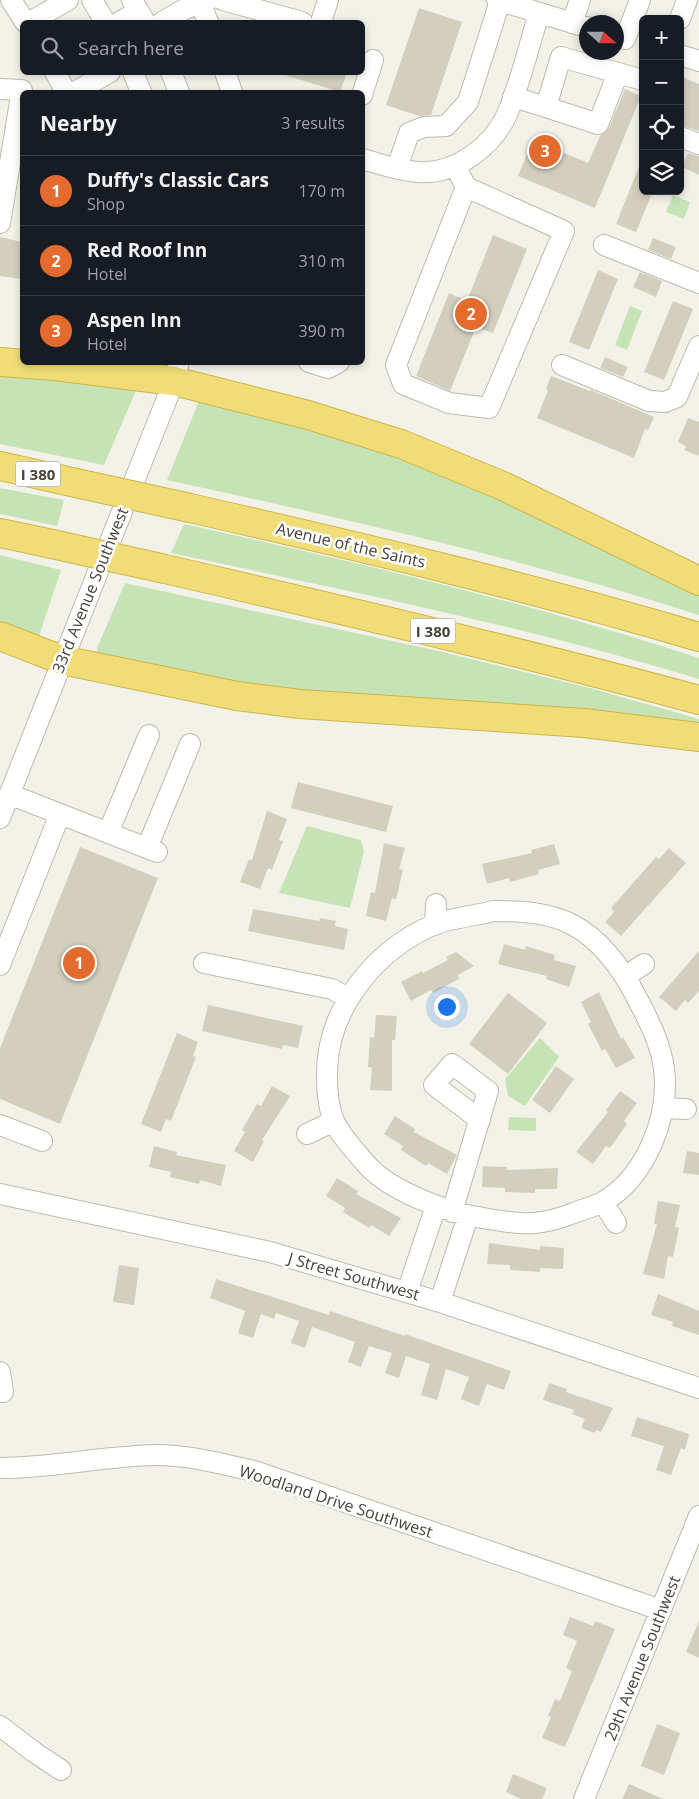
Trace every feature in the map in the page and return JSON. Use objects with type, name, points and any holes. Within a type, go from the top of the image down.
[{"type":"highway","points":[[0,362],[20,363]]},
{"type":"highway","points":[[41,365],[176,372],[401,444],[503,486],[699,581]]},
{"type":"highway","name":"Avenue of the Saints","points":[[0,466],[426,562],[597,606],[699,636]]},
{"type":"highway","name":"I 380","points":[[0,533],[413,626],[570,665],[699,700]]},
{"type":"highway","points":[[0,636],[62,660],[237,696],[300,704],[584,723],[699,737]]},
{"type":"street","points":[[11,0],[24,20]]},
{"type":"street","points":[[33,20],[68,0]]},
{"type":"street","points":[[92,0],[104,20]]},
{"type":"street","points":[[223,0],[295,20]]},
{"type":"street","points":[[323,20],[328,0]]},
{"type":"street","points":[[397,168],[409,133],[424,127],[446,126],[468,102],[498,0],[545,9],[579,25]]},
{"type":"street","points":[[579,15],[580,0]]},
{"type":"street","points":[[628,40],[640,0]]},
{"type":"street","points":[[681,15],[687,0]]},
{"type":"street","points":[[166,20],[203,1],[208,20]]},
{"type":"street","points":[[365,160],[420,173],[447,169],[470,158],[491,139],[508,113],[545,9]]},
{"type":"street","points":[[122,20],[138,11]]},
{"type":"street","points":[[684,56],[699,61]]},
{"type":"street","points":[[546,107],[561,57],[639,79]]},
{"type":"street","points":[[364,90],[373,60]]},
{"type":"street","points":[[513,97],[598,124],[618,72]]},
{"type":"street","points":[[78,90],[105,75]]},
{"type":"street","points":[[134,75],[140,90]]},
{"type":"street","points":[[172,75],[178,90]]},
{"type":"street","points":[[226,75],[231,90]]},
{"type":"street","points":[[0,89],[22,90]]},
{"type":"street","points":[[0,223],[20,102]]},
{"type":"street","points":[[684,138],[699,144]]},
{"type":"street","points":[[455,165],[466,187],[564,231],[489,408],[449,403],[403,384],[396,365],[466,187]]},
{"type":"street","points":[[604,245],[699,283]]},
{"type":"street","points":[[562,364],[649,401],[665,402],[677,396],[698,351]]},
{"type":"street","points":[[318,365],[328,368],[334,365]]},
{"type":"street","name":"33rd Avenue Southwest","points":[[0,818],[8,785],[62,660],[176,372]]},
{"type":"street","points":[[108,833],[149,735]]},
{"type":"street","points":[[8,785],[60,814],[152,850],[190,744]]},
{"type":"street","points":[[0,965],[60,814]]},
{"type":"street","points":[[435,925],[436,904]]},
{"type":"street","points":[[493,911],[531,912],[573,925],[603,949],[626,976],[654,1031],[664,1068],[664,1108],[650,1147],[637,1168],[603,1202],[557,1220],[535,1223],[514,1223],[452,1211],[404,1190],[372,1170],[347,1142],[334,1121],[327,1098],[327,1067],[333,1034],[348,998],[368,972],[395,948],[435,925],[493,911]]},
{"type":"street","points":[[204,963],[332,989],[348,998]]},
{"type":"street","points":[[626,976],[644,964]]},
{"type":"street","points":[[664,1108],[686,1109]]},
{"type":"street","points":[[440,1302],[452,1211],[480,1120]]},
{"type":"street","points":[[308,1134],[334,1121]]},
{"type":"street","points":[[0,1125],[42,1142]]},
{"type":"street","name":"J Street Southwest","points":[[0,1194],[270,1252],[440,1302],[699,1388]]},
{"type":"street","points":[[603,1202],[616,1222]]},
{"type":"street","points":[[407,1292],[452,1211]]},
{"type":"street","points":[[0,1372],[2,1392],[0,1392]]},
{"type":"street","name":"Woodland Drive Southwest","points":[[0,1468],[27,1468],[156,1456],[203,1460],[254,1471],[661,1610]]},
{"type":"street","name":"29th Avenue Southwest","points":[[584,1799],[699,1516]]},
{"type":"street","points":[[0,1726],[61,1770]]},
{"type":"green space","points":[[673,195],[690,202],[684,219],[666,212]]},
{"type":"green space","points":[[630,306],[642,311],[627,350],[615,345]]},
{"type":"green space","points":[[0,370],[138,386],[104,465],[0,444]]},
{"type":"green space","points":[[202,400],[408,456],[699,588],[699,615],[568,576],[435,541],[167,480],[199,401]]},
{"type":"green space","points":[[0,488],[64,500],[57,526],[0,514]]},
{"type":"green space","points":[[184,524],[314,553],[572,619],[699,658],[699,679],[568,642],[503,626],[171,553]]},
{"type":"green space","points":[[0,555],[61,570],[38,639],[0,625]]},
{"type":"green space","points":[[125,583],[434,650],[590,688],[699,719],[699,731],[285,692],[98,655],[97,648]]},
{"type":"green space","points":[[307,826],[361,840],[364,851],[350,908],[279,893]]},
{"type":"green space","points":[[540,1038],[559,1057],[525,1106],[508,1096],[505,1079]]},
{"type":"green space","points":[[509,1117],[536,1118],[536,1131],[508,1130]]},
{"type":"building","points":[[419,8],[462,22],[431,115],[419,116],[386,105]]},
{"type":"building","points":[[285,75],[346,75],[341,90],[334,90]]},
{"type":"building","points":[[684,78],[699,84],[699,131],[684,126]]},
{"type":"building","points":[[625,89],[639,95],[639,101],[595,208],[518,176],[533,140],[588,163],[600,136],[609,128]]},
{"type":"building","points":[[688,153],[699,156],[699,175],[684,168]]},
{"type":"building","points":[[639,166],[639,195],[651,195],[636,232],[616,224]]},
{"type":"building","points":[[493,235],[527,249],[493,333],[476,327],[450,391],[416,376],[449,293],[467,301]]},
{"type":"building","points":[[0,237],[20,242],[20,279],[0,276]]},
{"type":"building","points":[[653,238],[676,247],[671,259],[648,250]]},
{"type":"building","points":[[598,270],[618,279],[589,350],[569,342]]},
{"type":"building","points":[[640,272],[662,281],[656,297],[633,287]]},
{"type":"building","points":[[673,301],[693,309],[664,380],[644,372]]},
{"type":"building","points":[[605,357],[628,367],[623,377],[600,368]]},
{"type":"building","points":[[551,376],[591,390],[654,417],[648,430],[645,429],[634,458],[537,418],[548,390],[546,389]]},
{"type":"building","points":[[688,418],[699,422],[699,456],[684,450],[686,446],[678,442]]},
{"type":"building","points":[[298,782],[393,806],[386,832],[291,808]]},
{"type":"building","points":[[267,811],[287,819],[279,840],[283,841],[272,870],[268,868],[260,889],[240,882],[249,859],[252,860]]},
{"type":"building","points":[[384,843],[405,848],[399,869],[403,870],[396,899],[392,898],[386,921],[366,916],[371,892],[375,893]]},
{"type":"building","points":[[554,844],[560,864],[538,870],[539,874],[510,882],[509,878],[487,884],[482,864],[532,853],[531,850]]},
{"type":"building","points":[[80,847],[158,878],[60,1124],[0,1099],[0,1048]]},
{"type":"building","points":[[669,848],[686,863],[621,936],[605,922],[614,912],[611,908],[656,857],[659,859]]},
{"type":"building","points":[[253,909],[319,921],[320,918],[336,921],[335,926],[348,929],[344,950],[248,931]]},
{"type":"building","points":[[504,944],[525,950],[526,946],[555,955],[554,960],[576,966],[569,987],[546,979],[547,976],[498,964]]},
{"type":"building","points":[[699,951],[699,991],[688,1003],[685,1000],[676,1011],[659,997]]},
{"type":"building","points":[[456,952],[474,966],[458,975],[459,979],[433,993],[431,990],[411,1001],[401,982],[448,960],[446,957]]},
{"type":"building","points":[[599,992],[621,1039],[623,1037],[635,1058],[616,1068],[605,1049],[602,1051],[588,1024],[591,1022],[581,1002]]},
{"type":"building","points":[[508,993],[547,1023],[508,1074],[469,1044]]},
{"type":"building","points":[[208,1005],[303,1026],[298,1048],[283,1045],[282,1049],[202,1031]]},
{"type":"building","points":[[376,1015],[397,1016],[395,1040],[392,1040],[392,1091],[370,1090],[372,1068],[368,1067],[370,1037],[374,1038]]},
{"type":"building","points":[[177,1033],[198,1042],[193,1056],[196,1057],[171,1121],[166,1119],[161,1132],[141,1124]]},
{"type":"building","points":[[556,1066],[574,1079],[550,1113],[532,1100]]},
{"type":"building","points":[[272,1086],[290,1096],[262,1140],[264,1141],[253,1162],[234,1151],[245,1132],[242,1130],[257,1104],[261,1106]]},
{"type":"building","points":[[620,1091],[637,1103],[624,1121],[627,1124],[610,1148],[606,1146],[593,1164],[576,1152],[608,1112],[606,1110]]},
{"type":"building","points":[[395,1116],[415,1129],[414,1132],[457,1155],[447,1174],[428,1163],[426,1166],[401,1150],[403,1146],[384,1134]]},
{"type":"building","points":[[154,1146],[177,1152],[176,1155],[226,1165],[221,1186],[200,1180],[199,1184],[170,1177],[171,1172],[149,1167]]},
{"type":"building","points":[[687,1151],[699,1153],[699,1175],[683,1173]]},
{"type":"building","points":[[483,1166],[507,1167],[507,1170],[558,1168],[557,1189],[535,1189],[535,1193],[505,1192],[505,1188],[482,1187]]},
{"type":"building","points":[[337,1178],[358,1191],[356,1194],[401,1218],[389,1236],[371,1225],[369,1228],[343,1212],[345,1208],[326,1196]]},
{"type":"building","points":[[658,1201],[680,1205],[675,1227],[679,1228],[673,1257],[668,1256],[664,1279],[643,1274],[657,1224],[654,1224]]},
{"type":"building","points":[[489,1243],[540,1250],[540,1246],[564,1248],[563,1269],[540,1268],[540,1272],[510,1270],[510,1265],[487,1264]]},
{"type":"building","points":[[119,1265],[139,1268],[134,1305],[113,1302]]},
{"type":"building","points":[[216,1279],[329,1315],[330,1311],[405,1336],[405,1334],[511,1371],[504,1390],[487,1384],[479,1406],[461,1399],[469,1377],[446,1369],[437,1400],[421,1395],[430,1364],[406,1356],[399,1378],[385,1373],[392,1353],[369,1346],[361,1367],[348,1362],[355,1342],[312,1327],[305,1348],[291,1343],[299,1321],[276,1313],[274,1319],[261,1314],[253,1338],[238,1333],[245,1311],[210,1298]]},
{"type":"building","points":[[658,1294],[699,1311],[699,1335],[672,1326],[673,1322],[651,1315]]},
{"type":"building","points":[[549,1383],[567,1389],[566,1392],[613,1408],[601,1432],[596,1430],[595,1433],[581,1428],[585,1419],[572,1414],[574,1410],[543,1400]]},
{"type":"building","points":[[637,1417],[689,1434],[685,1450],[681,1448],[671,1475],[656,1470],[664,1446],[631,1436]]},
{"type":"building","points":[[570,1617],[593,1626],[595,1621],[615,1629],[565,1747],[542,1738],[551,1717],[548,1716],[555,1699],[560,1701],[572,1671],[566,1668],[577,1641],[563,1635]]},
{"type":"building","points":[[699,1621],[699,1658],[686,1652]]},
{"type":"building","points":[[657,1724],[680,1733],[664,1775],[641,1766]]},
{"type":"building","points":[[513,1774],[547,1788],[542,1799],[521,1799],[506,1792]]},
{"type":"building","points":[[629,1784],[663,1799],[622,1799]]},
{"type":"place","name":"Aspen Inn","points":[[545,151]]},
{"type":"place","name":"Red Roof Inn","points":[[471,314]]},
{"type":"place","name":"Duffy's Classic Cars","points":[[79,963]]}]
